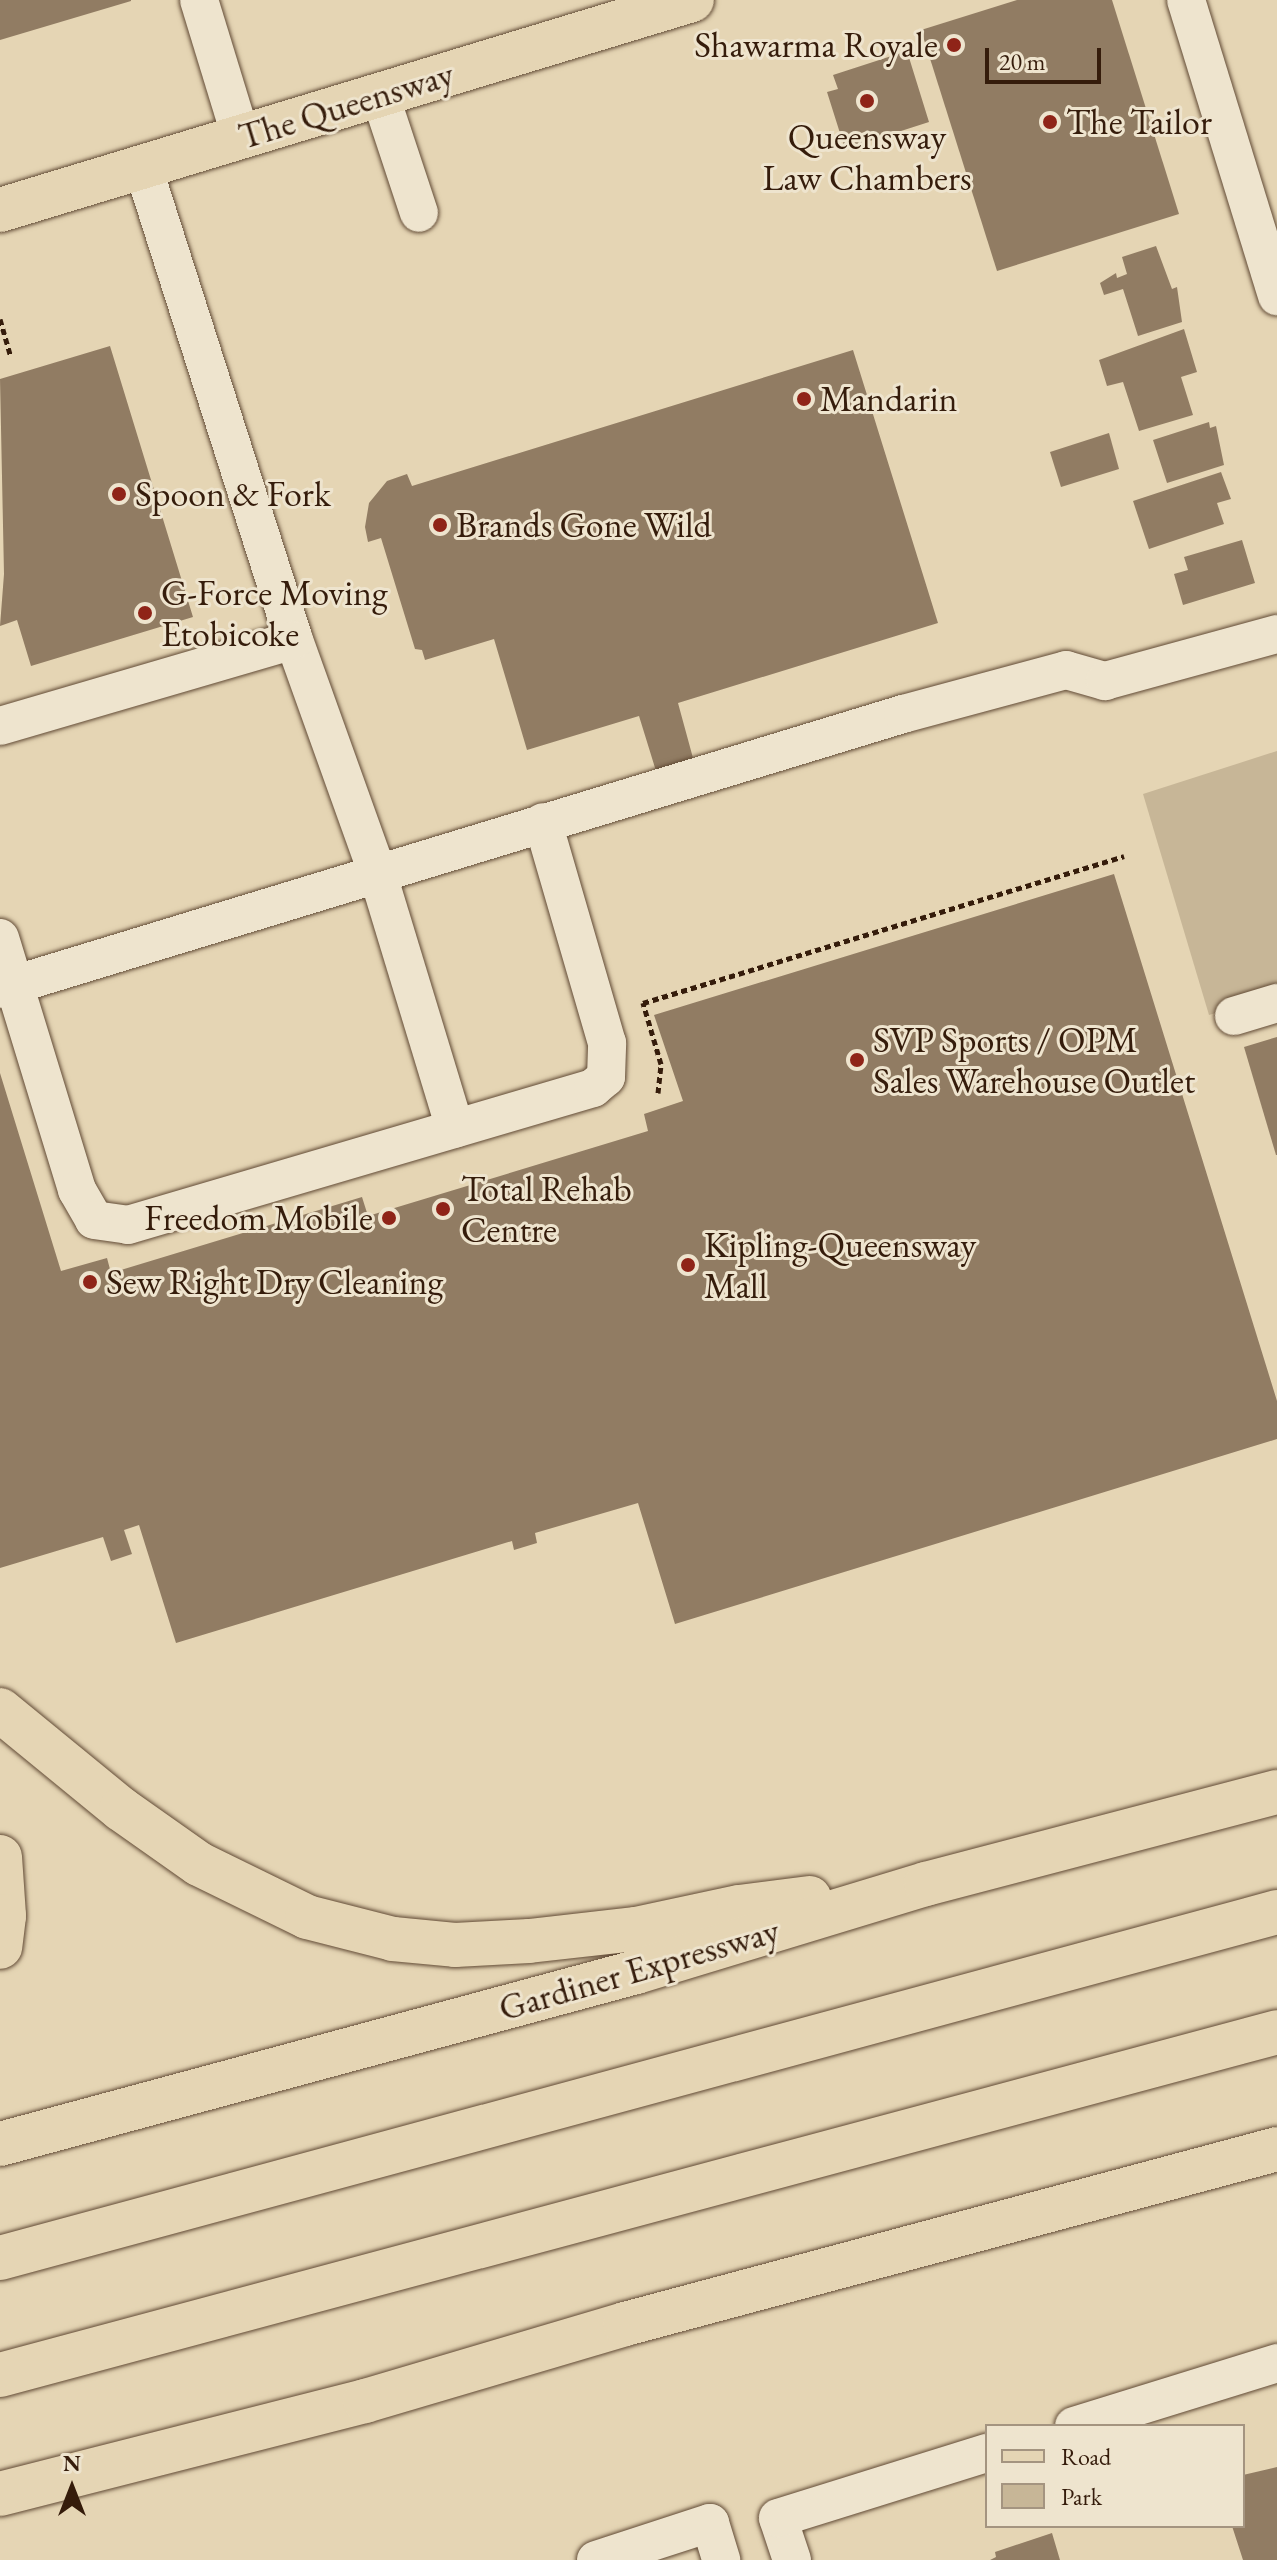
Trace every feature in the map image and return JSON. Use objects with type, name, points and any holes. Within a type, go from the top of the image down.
[{"type":"main road","name":"The Queensway","points":[[0,210],[692,0]]},
{"type":"main road","points":[[0,1710],[121,1809],[199,1864],[307,1917],[393,1939],[455,1945],[529,1941],[636,1929],[739,1907],[926,1884]]},
{"type":"main road","name":"Gardiner Expressway","points":[[0,2144],[636,1972],[926,1884],[1277,1792]]},
{"type":"main road","points":[[0,1857],[0,1947]]},
{"type":"main road","points":[[0,2258],[1277,1912]]},
{"type":"main road","points":[[0,2375],[1277,2032]]},
{"type":"main road","points":[[0,2524],[365,2401],[625,2324],[1277,2149]]},
{"type":"main road","points":[[0,2494],[365,2401]]},
{"type":"street","points":[[199,0],[241,137]]},
{"type":"street","points":[[1186,0],[1269,243],[1277,296]]},
{"type":"street","points":[[380,95],[419,213]]},
{"type":"street","points":[[143,167],[294,640],[378,875],[455,1129]]},
{"type":"street","points":[[7,987],[543,822],[1066,670],[1105,681],[1277,634]]},
{"type":"street","points":[[0,726],[294,640]]},
{"type":"street","points":[[0,938],[7,987],[70,1172],[89,1213],[105,1225],[152,1220],[593,1088],[606,1077],[607,1043],[543,822]]},
{"type":"street","points":[[1234,1016],[1277,1003]]},
{"type":"street","points":[[1080,2424],[1277,2363]]},
{"type":"street","points":[[792,2560],[778,2518],[985,2454]]},
{"type":"street","points":[[596,2560],[710,2523],[721,2560]]},
{"type":"path","points":[[0,319],[10,355]]},
{"type":"path","points":[[658,1093],[661,1064],[643,1003],[1124,856]]},
{"type":"green space","points":[[1277,751],[1277,995],[1209,1015],[1143,794]]},
{"type":"building","points":[[0,0],[131,0],[131,1],[0,40]]},
{"type":"building","name":"The Tailor","points":[[1017,0],[1112,0],[1179,214],[997,271],[921,30]]},
{"type":"building","points":[[907,51],[929,122],[845,149],[827,92],[838,89],[833,75]]},
{"type":"building","points":[[1156,246],[1172,289],[1177,287],[1182,322],[1138,336],[1123,289],[1104,295],[1100,283],[1116,273],[1117,278],[1127,274],[1122,257]]},
{"type":"building","points":[[1184,329],[1197,372],[1181,377],[1193,415],[1139,431],[1123,382],[1107,386],[1099,360]]},
{"type":"building","points":[[110,346],[193,617],[31,666],[17,620],[0,626],[4,574],[0,379]]},
{"type":"building","points":[[853,350],[938,623],[678,703],[693,758],[656,771],[639,716],[527,750],[494,639],[425,660],[422,650],[415,649],[381,538],[368,542],[365,527],[369,503],[387,481],[407,474],[412,486]]},
{"type":"building","points":[[1209,422],[1210,428],[1216,426],[1224,465],[1167,483],[1153,440]]},
{"type":"building","points":[[1109,433],[1119,469],[1061,487],[1050,452]]},
{"type":"building","points":[[1221,472],[1231,499],[1217,503],[1224,524],[1149,549],[1133,501]]},
{"type":"building","points":[[1242,540],[1255,583],[1183,605],[1174,574],[1188,570],[1184,557]]},
{"type":"building","name":"Kipling-Queensway Mall","points":[[1114,874],[1277,1401],[1277,1439],[675,1624],[638,1503],[535,1533],[537,1543],[514,1550],[512,1541],[176,1643],[139,1525],[124,1530],[132,1554],[111,1561],[103,1537],[0,1568],[0,1073],[61,1271],[107,1258],[111,1273],[362,1197],[368,1216],[648,1131],[644,1114],[683,1101],[654,1015]]},
{"type":"building","points":[[1277,1037],[1277,1155],[1276,1155],[1244,1047]]},
{"type":"building","points":[[1277,2467],[1277,2560],[1243,2560],[1233,2528],[1245,2528],[1245,2475]]},
{"type":"building","points":[[1052,2533],[1060,2560],[990,2560],[996,2557],[995,2552]]},
{"type":"place","name":"Shawarma Royale","points":[[954,45]]},
{"type":"place","name":"Queensway Law Chambers","points":[[867,101]]},
{"type":"place","name":"The Tailor","points":[[1050,122]]},
{"type":"place","name":"Mandarin","points":[[804,399]]},
{"type":"place","name":"Spoon & Fork","points":[[119,494]]},
{"type":"place","name":"Brands Gone Wild","points":[[440,525]]},
{"type":"place","name":"G-Force Moving Etobicoke","points":[[145,613]]},
{"type":"place","name":"SVP Sports / OPM Sales Warehouse Outlet","points":[[857,1060]]},
{"type":"place","name":"Total Rehab Centre","points":[[443,1209]]},
{"type":"place","name":"Freedom Mobile","points":[[389,1218]]},
{"type":"place","name":"Kipling-Queensway Mall","points":[[688,1265]]},
{"type":"place","name":"Sew Right Dry Cleaning","points":[[90,1282]]}]
